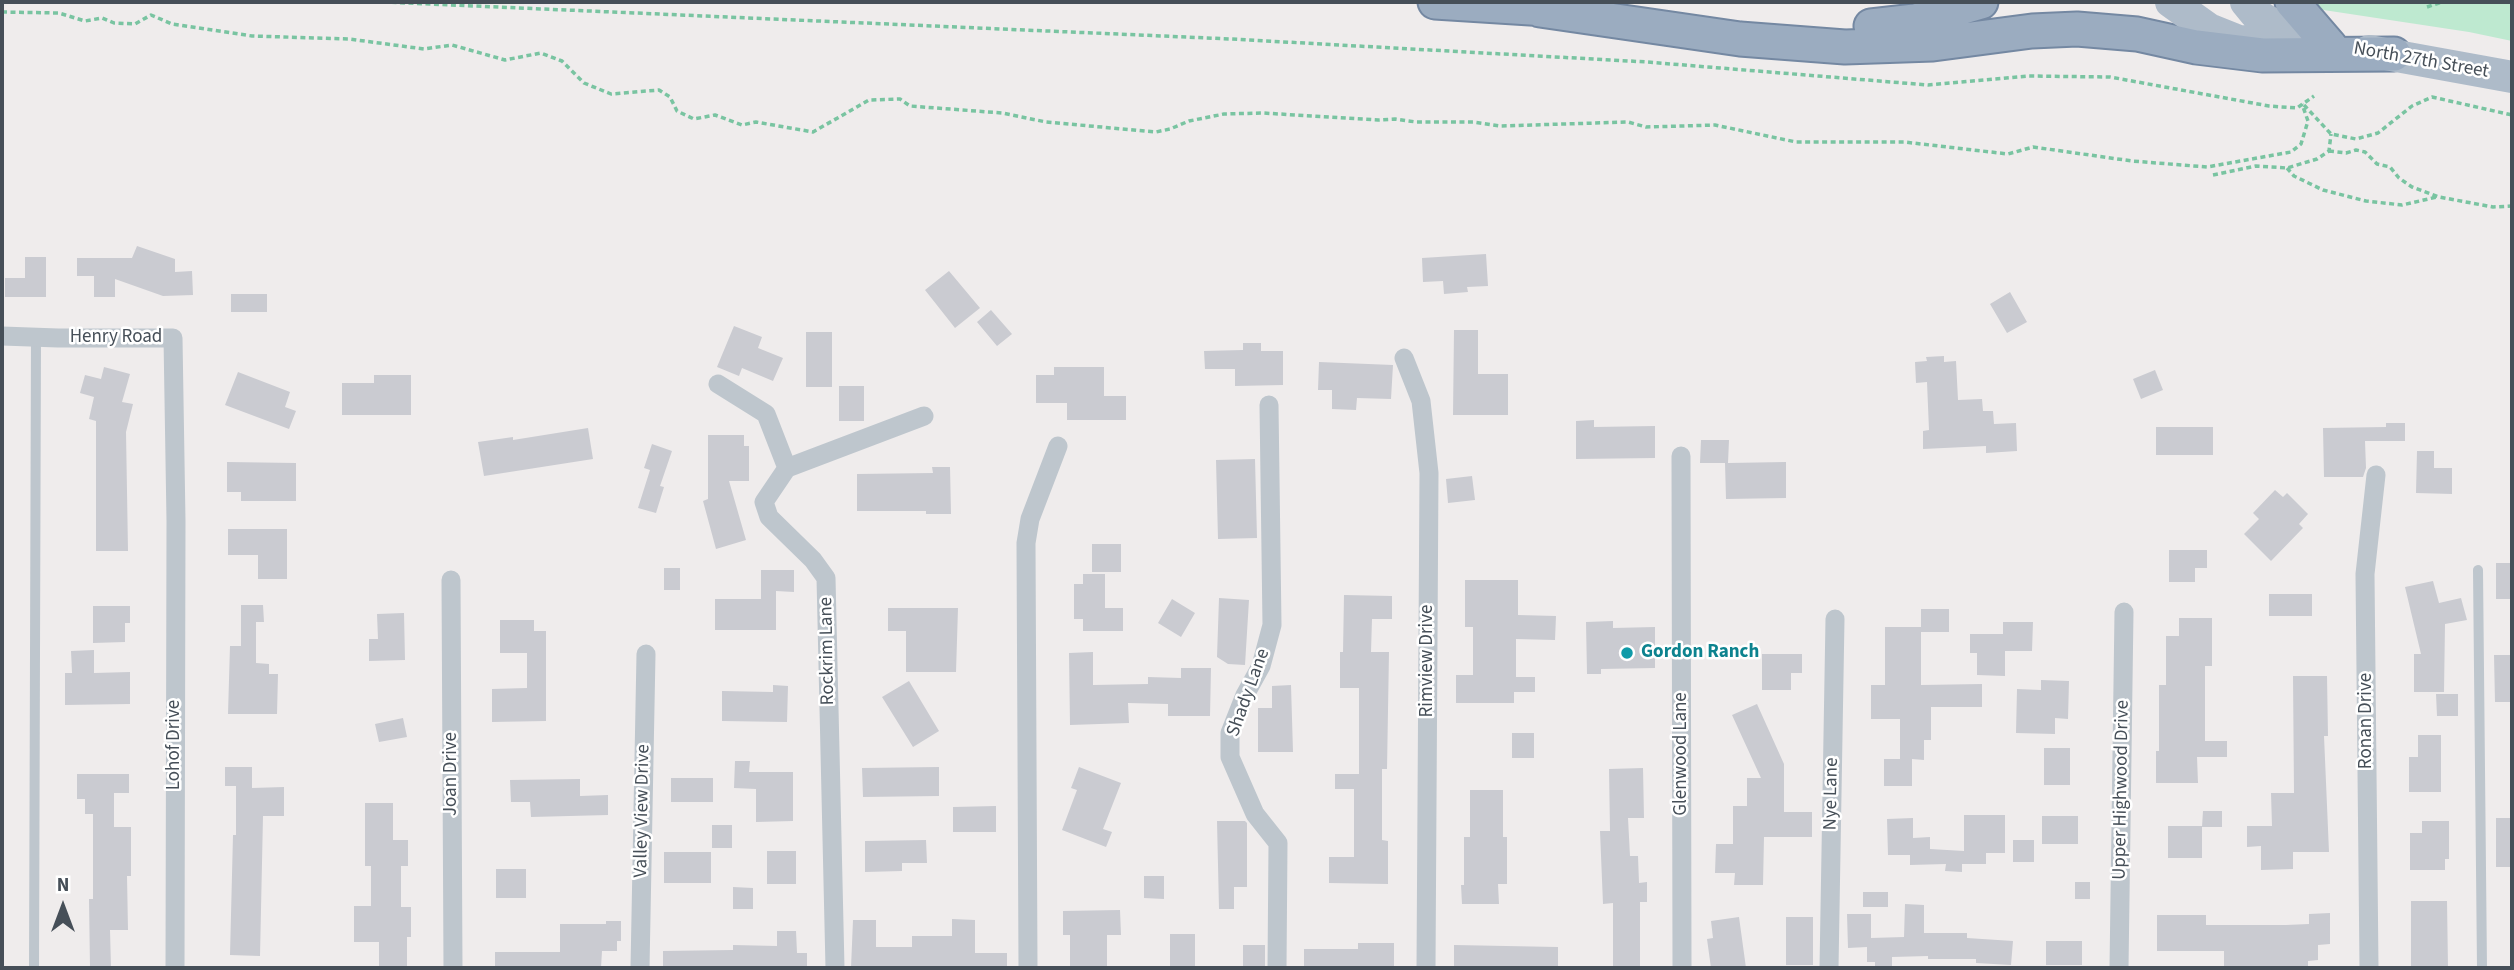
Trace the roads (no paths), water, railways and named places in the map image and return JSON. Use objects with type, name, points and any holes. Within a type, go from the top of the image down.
[{"type":"highway","points":[[1435,2],[1540,10],[1647,13],[1874,26],[1915,21],[1981,2]]},
{"type":"highway","points":[[2292,2],[2330,46]]},
{"type":"highway","points":[[1540,10],[1740,40],[1845,47],[1933,44],[2032,31],[2077,29],[2137,34],[2196,47],[2262,55],[2394,54]]},
{"type":"main road","name":"North 27th Street","points":[[2171,2],[2209,29],[2239,41],[2330,46],[2394,54],[2512,77]]},
{"type":"main road","name":"North 27th Street","points":[[2246,2],[2255,13],[2267,21],[2330,46]]},
{"type":"street","name":"Henry Road","points":[[2,336],[173,338],[176,522]]},
{"type":"street","name":"Rimview Drive","points":[[1404,358],[1421,401],[1429,474],[1426,968]]},
{"type":"street","points":[[718,384],[766,414],[787,468],[924,416]]},
{"type":"street","name":"Shady Lane","points":[[1269,405],[1272,625],[1261,666],[1245,695],[1230,733],[1230,757],[1255,814],[1278,843],[1277,968]]},
{"type":"street","points":[[1028,968],[1026,542],[1030,519],[1058,446]]},
{"type":"street","name":"Glenwood Lane","points":[[1681,456],[1682,968]]},
{"type":"street","name":"Rockrim Lane","points":[[787,468],[764,502],[769,517],[813,560],[826,578],[835,968]]},
{"type":"street","name":"Ronan Drive","points":[[2369,968],[2365,574],[2375,475]]},
{"type":"street","name":"Lohof Drive","points":[[175,968],[176,522]]},
{"type":"street","name":"Joan Drive","points":[[452,580],[453,968]]},
{"type":"street","name":"Upper Highwood Drive","points":[[2119,968],[2124,612]]},
{"type":"street","name":"Nye Lane","points":[[1829,968],[1835,619]]},
{"type":"street","name":"Valley View Drive","points":[[640,968],[646,654]]},
{"type":"lane","points":[[34,968],[36,337]]},
{"type":"lane","points":[[2478,570],[2482,968]]},
{"type":"place","name":"Gordon Ranch","points":[[1627,653]]}]
